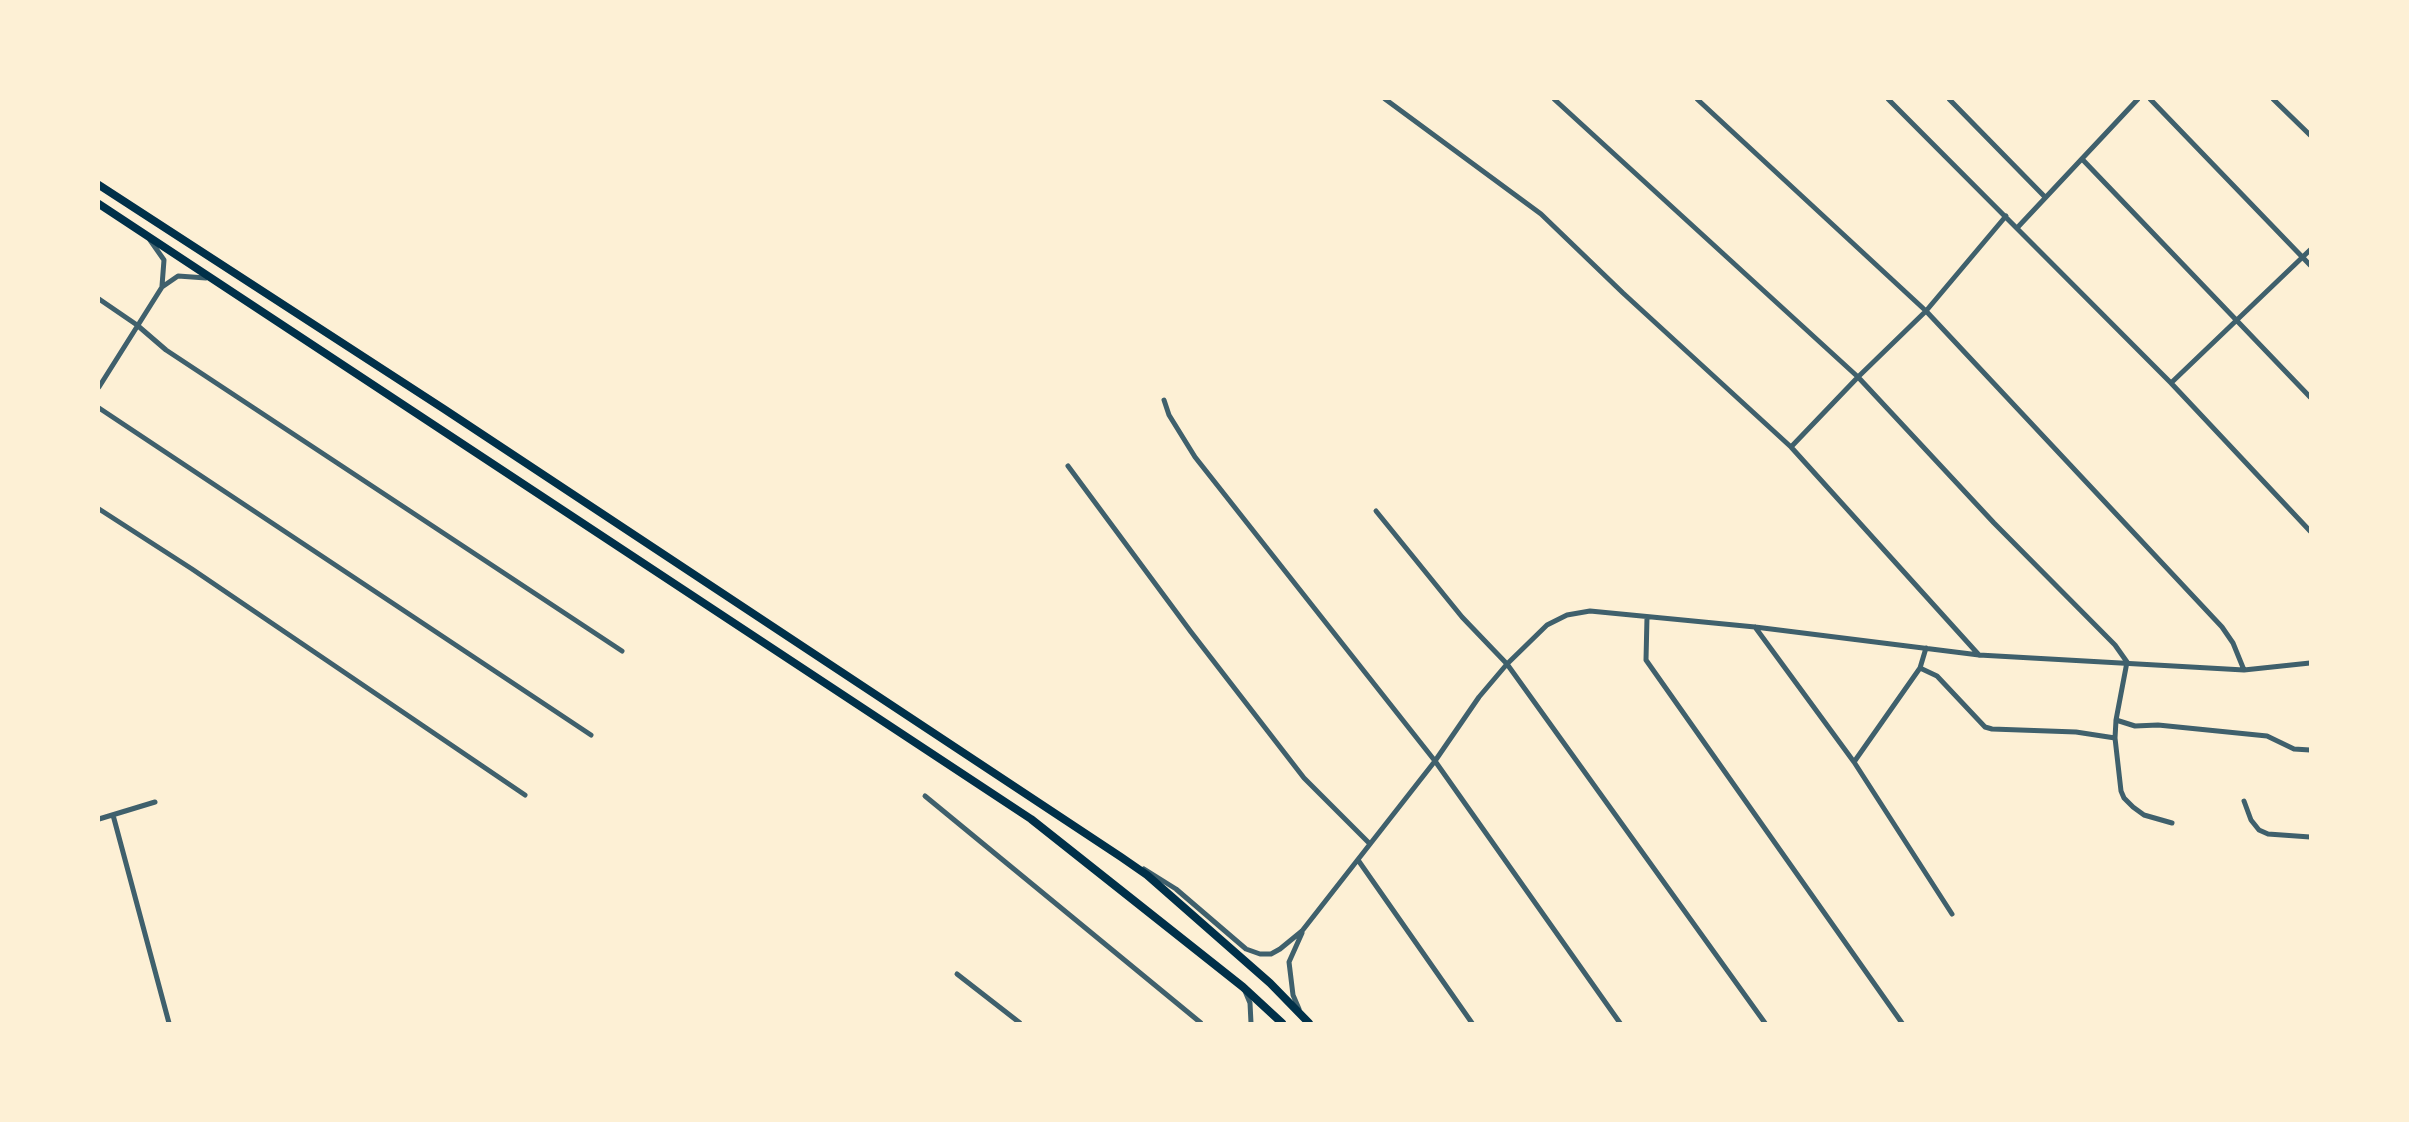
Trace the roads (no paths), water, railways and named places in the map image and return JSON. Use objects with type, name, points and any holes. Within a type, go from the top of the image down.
[{"type":"main road","points":[[99,184],[454,415],[1147,875],[1270,983],[1309,1023]]},
{"type":"main road","points":[[99,204],[1031,819],[1243,987],[1282,1023]]},
{"type":"street","points":[[1385,99],[1541,214],[1791,447],[1979,655]]},
{"type":"street","points":[[1554,99],[1858,377],[1994,523],[2115,645],[2127,662],[2116,720],[2115,738],[2121,790],[2124,798],[2144,815],[2172,823]]},
{"type":"street","points":[[1697,99],[1926,311],[2222,627],[2233,644],[2244,670]]},
{"type":"street","points":[[1887,99],[2171,383],[2310,531]]},
{"type":"street","points":[[1949,99],[2045,197]]},
{"type":"street","points":[[2017,228],[2138,99]]},
{"type":"street","points":[[2150,99],[2310,265]]},
{"type":"street","points":[[2273,99],[2310,135]]},
{"type":"street","points":[[2082,159],[2310,397]]},
{"type":"street","points":[[1791,447],[1926,311],[2006,216]]},
{"type":"street","points":[[142,232],[164,260],[162,287]]},
{"type":"street","points":[[2171,383],[2310,250]]},
{"type":"street","points":[[99,387],[162,287],[171,279],[185,275],[220,282]]},
{"type":"street","points":[[99,298],[137,325],[166,350],[622,651]]},
{"type":"street","points":[[1164,400],[1169,415],[1195,457],[1435,761],[1620,1023]]},
{"type":"street","points":[[99,408],[591,735]]},
{"type":"street","points":[[1068,466],[1191,632],[1304,778],[1370,844]]},
{"type":"street","points":[[99,509],[525,795]]},
{"type":"street","points":[[1376,511],[1462,617],[1507,664],[1765,1023]]},
{"type":"street","points":[[1121,857],[1161,878],[1246,949],[1260,954],[1271,954],[1302,931],[1435,761],[1479,697],[1507,664],[1547,625],[1567,615],[1590,611],[1755,627],[1979,655],[2244,670],[2310,663]]},
{"type":"street","points":[[1647,617],[1646,660],[1902,1023]]},
{"type":"street","points":[[1755,627],[1854,762],[1952,914]]},
{"type":"street","points":[[1854,762],[1920,668],[1926,648]]},
{"type":"street","points":[[1920,668],[1937,676],[1985,727],[2076,732],[2115,738]]},
{"type":"street","points":[[2116,720],[2135,726],[2158,725],[2267,736],[2294,749],[2310,750]]},
{"type":"street","points":[[925,796],[1201,1023]]},
{"type":"street","points":[[2244,801],[2251,820],[2259,830],[2268,834],[2310,837]]},
{"type":"street","points":[[99,819],[155,802]]},
{"type":"street","points":[[113,815],[169,1023]]},
{"type":"street","points":[[1358,860],[1472,1023]]},
{"type":"street","points":[[1301,1013],[1293,995],[1289,962],[1302,931]]},
{"type":"street","points":[[957,974],[1020,1023]]},
{"type":"street","points":[[1243,987],[1250,1003],[1251,1023]]}]
